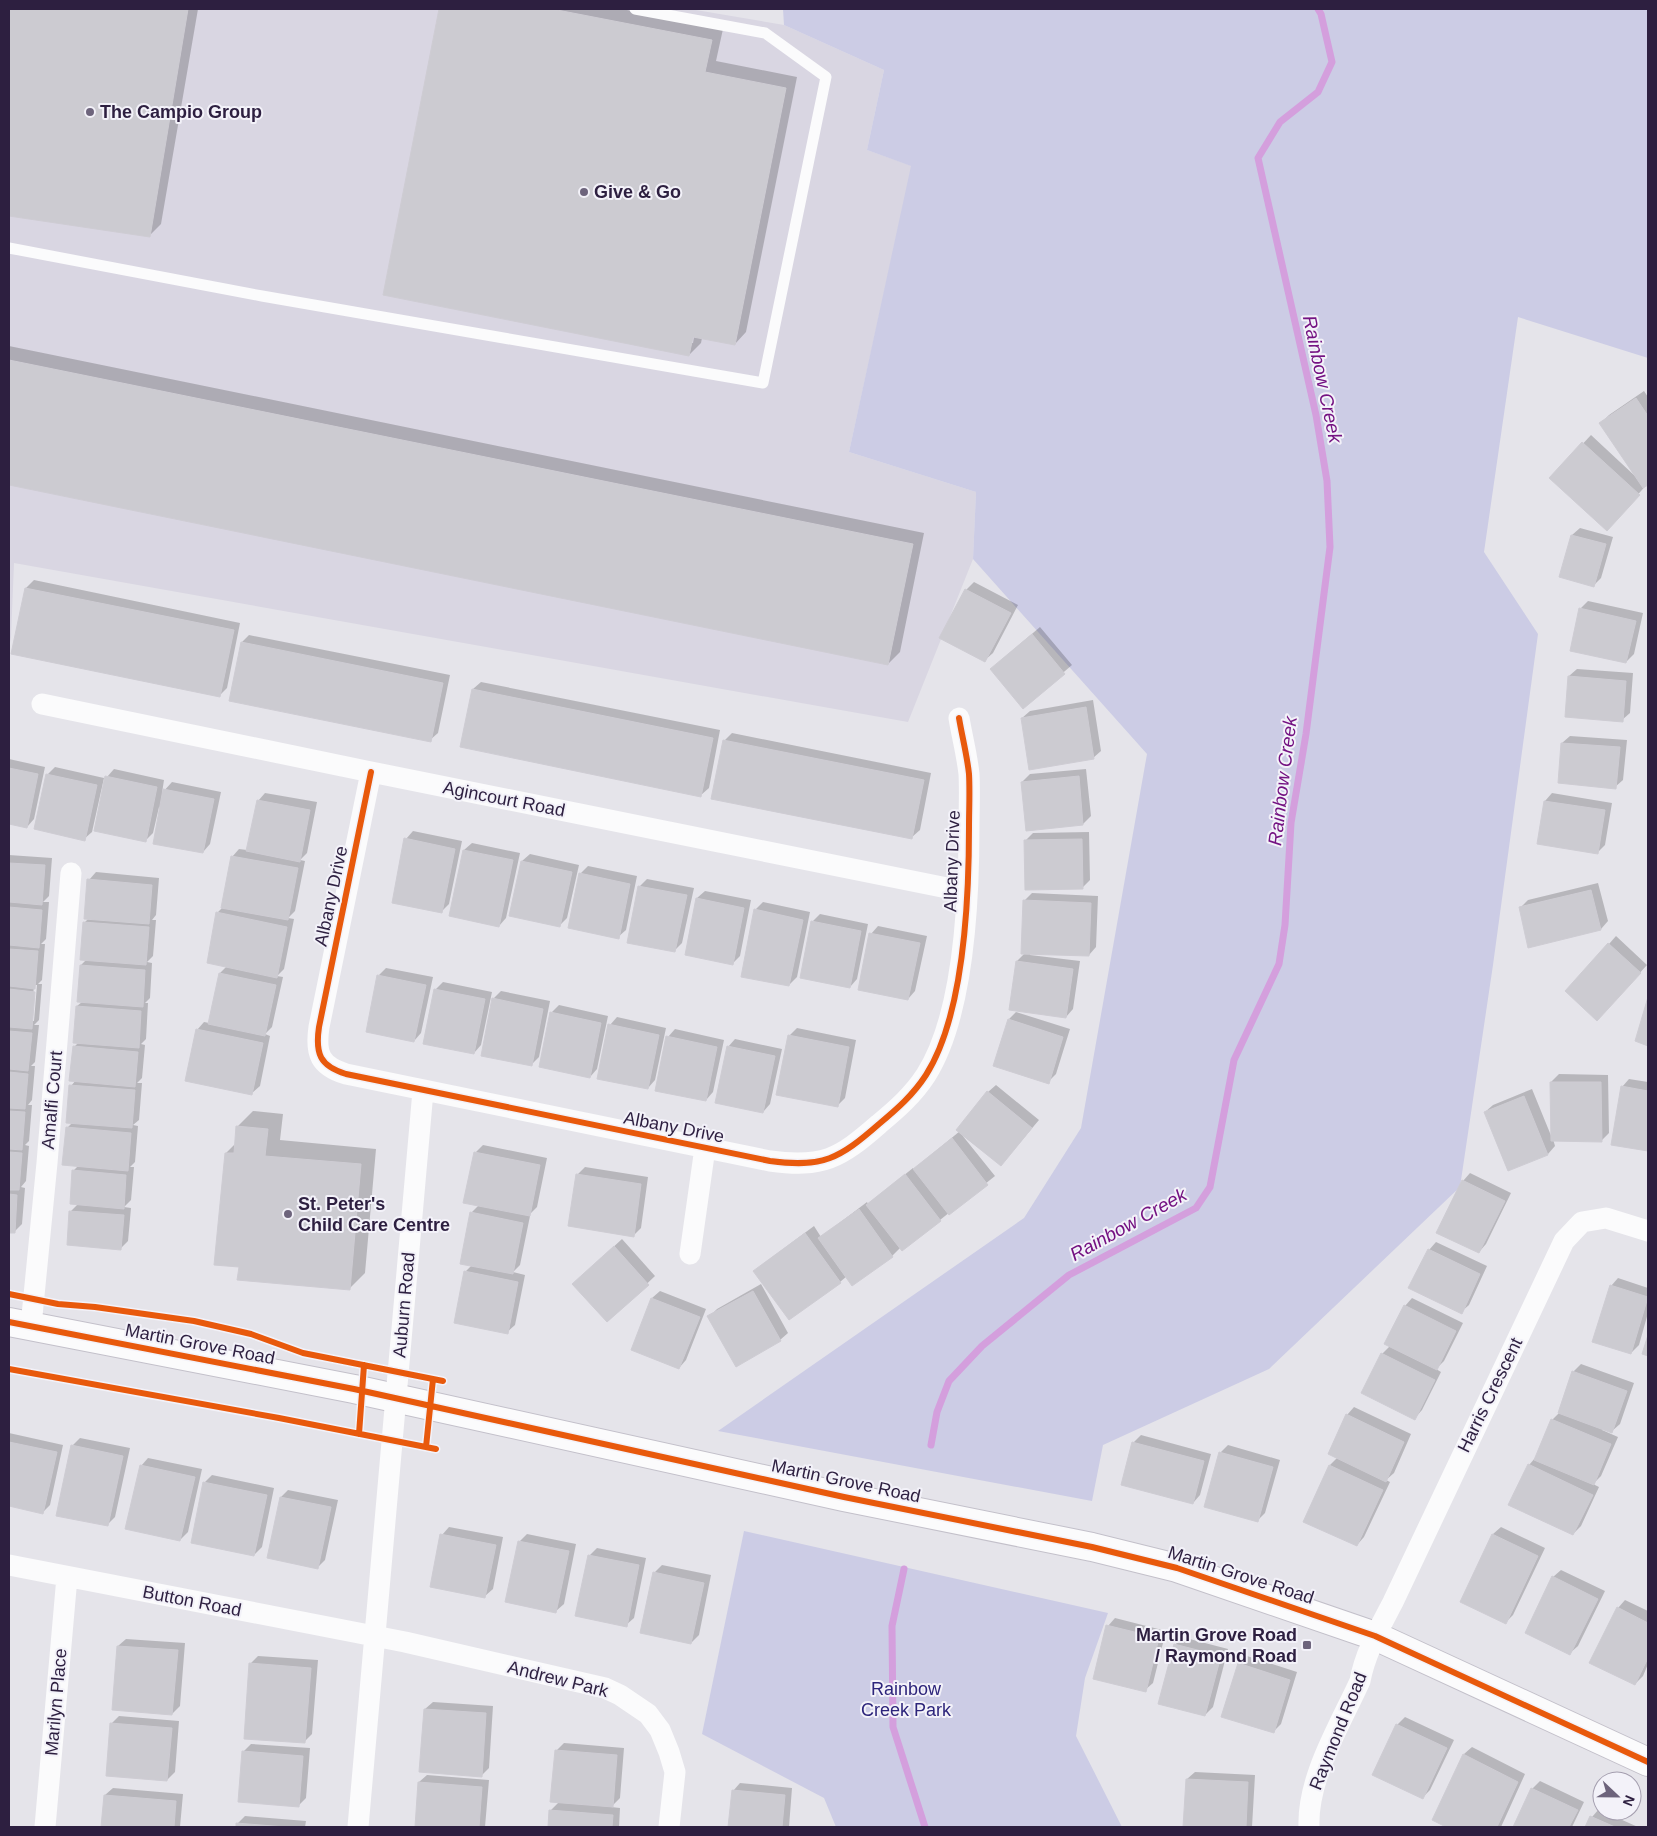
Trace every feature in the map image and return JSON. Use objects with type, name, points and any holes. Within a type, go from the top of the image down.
[{"type":"street","name":"Agincourt Road","points":[[42,704],[967,892]]},
{"type":"street","name":"Albany Drive","points":[[371,772],[319,1027],[318,1050],[323,1063],[334,1071],[423,1091],[770,1161],[814,1164],[832,1159],[851,1147],[908,1099],[934,1059],[947,1024],[962,952],[967,892],[969,774],[959,718]]},
{"type":"street","name":"Amalfi Court","points":[[20,1324],[48,1154],[71,873]]},
{"type":"street","name":"Auburn Road","points":[[396,1398],[423,1091]]},
{"type":"street","points":[[690,1254],[705,1148]]},
{"type":"street","name":"Harris Crescent","points":[[1375,1636],[1393,1602],[1564,1241],[1582,1222],[1606,1218],[1648,1231]]},
{"type":"street","name":"Martin Grove Road","points":[[20,1324],[396,1398],[844,1497],[1092,1547],[1177,1568],[1375,1636],[1648,1762]]},
{"type":"street","points":[[358,1827],[396,1398]]},
{"type":"street","name":"Button Road","points":[[9,1564],[376,1637]]},
{"type":"street","name":"Marilyn Place","points":[[45,1827],[67,1577]]},
{"type":"street","name":"Raymond Road","points":[[1309,1827],[1312,1794],[1320,1767],[1360,1681],[1375,1636]]},
{"type":"street","name":"Andrew Park","points":[[376,1637],[562,1677],[605,1688],[620,1695],[648,1714],[660,1730],[669,1752],[675,1772],[669,1827]]},
{"type":"lane","points":[[9,248],[272,298],[763,383],[826,77],[765,33],[634,9]]},
{"type":"shaded area","points":[[9,9],[690,9],[784,25],[884,70],[867,150],[912,166],[849,452],[976,492],[973,559],[908,722],[14,563],[9,649]]},
{"type":"green space","points":[[783,9],[1648,9],[1648,358],[1518,317],[1484,552],[1538,634],[1493,965],[1460,1187],[1269,1369],[1103,1445],[1092,1501],[718,1431],[1024,1218],[1081,1128],[1147,754],[973,559],[976,492],[849,452],[911,166],[867,150],[884,70],[784,25]]},
{"type":"green space","name":"Rainbow Creek Park","points":[[744,1531],[1108,1613],[1085,1678],[1076,1736],[1122,1827],[836,1827],[824,1798],[702,1734]]},
{"type":"building","name":"The Campio Group","points":[[9,9],[188,9],[150,237],[9,216]]},
{"type":"building","name":"Give & Go","points":[[439,9],[552,9],[712,40],[705,72],[786,88],[735,345],[693,337],[689,356],[383,295]]},
{"type":"building","points":[[9,360],[913,544],[888,665],[9,485]]},
{"type":"building","points":[[1636,398],[1648,416],[1648,485],[1643,488],[1599,423]]},
{"type":"building","points":[[1582,442],[1640,495],[1607,531],[1549,478]]},
{"type":"building","points":[[1571,535],[1606,544],[1594,587],[1559,577]]},
{"type":"building","points":[[25,588],[234,630],[220,697],[11,654]]},
{"type":"building","points":[[965,589],[1011,613],[985,662],[939,638]]},
{"type":"building","points":[[1579,608],[1636,621],[1626,663],[1570,651]]},
{"type":"building","points":[[1032,634],[1065,674],[1023,709],[990,669]]},
{"type":"building","points":[[241,642],[443,683],[431,742],[229,701]]},
{"type":"building","points":[[1568,676],[1626,681],[1623,722],[1565,717]]},
{"type":"building","points":[[472,689],[713,738],[701,797],[460,747]]},
{"type":"building","points":[[1086,707],[1094,759],[1029,770],[1021,718]]},
{"type":"building","points":[[723,740],[924,780],[912,839],[711,799]]},
{"type":"building","points":[[1561,743],[1620,747],[1616,789],[1558,783]]},
{"type":"building","points":[[9,768],[38,774],[27,828],[9,824]]},
{"type":"building","points":[[46,774],[97,785],[85,841],[34,829]]},
{"type":"building","points":[[105,776],[157,787],[146,842],[94,831]]},
{"type":"building","points":[[1079,776],[1083,825],[1026,831],[1021,782]]},
{"type":"building","points":[[163,789],[214,799],[203,853],[153,844]]},
{"type":"building","points":[[257,800],[310,810],[300,862],[246,851]]},
{"type":"building","points":[[1544,801],[1605,810],[1598,854],[1537,844]]},
{"type":"building","points":[[404,838],[455,849],[442,913],[392,903]]},
{"type":"building","points":[[1082,839],[1083,889],[1025,890],[1024,840]]},
{"type":"building","points":[[463,850],[513,860],[499,927],[449,916]]},
{"type":"building","points":[[231,856],[298,868],[288,920],[221,908]]},
{"type":"building","points":[[521,861],[572,872],[560,927],[509,916]]},
{"type":"building","points":[[9,863],[45,865],[42,905],[9,902]]},
{"type":"building","points":[[579,873],[630,884],[619,939],[568,928]]},
{"type":"building","points":[[87,879],[152,885],[149,924],[84,919]]},
{"type":"building","points":[[638,886],[687,895],[675,952],[627,943]]},
{"type":"building","points":[[1591,890],[1601,930],[1528,948],[1519,907]]},
{"type":"building","points":[[696,898],[744,908],[733,965],[685,955]]},
{"type":"building","points":[[1023,900],[1091,903],[1089,956],[1021,954]]},
{"type":"building","points":[[9,907],[42,910],[39,948],[9,945]]},
{"type":"building","points":[[754,909],[803,920],[789,986],[741,977]]},
{"type":"building","points":[[216,912],[287,927],[277,978],[207,963]]},
{"type":"building","points":[[811,921],[861,931],[850,988],[800,978]]},
{"type":"building","points":[[83,922],[149,927],[146,965],[80,960]]},
{"type":"building","points":[[869,933],[920,943],[908,1000],[858,990]]},
{"type":"building","points":[[1608,943],[1641,973],[1597,1021],[1565,991]]},
{"type":"building","points":[[9,949],[38,951],[35,989],[9,986]]},
{"type":"building","points":[[1016,961],[1073,969],[1066,1018],[1009,1010]]},
{"type":"building","points":[[80,965],[145,970],[143,1007],[77,1002]]},
{"type":"building","points":[[219,973],[276,985],[265,1036],[208,1024]]},
{"type":"building","points":[[377,975],[426,985],[414,1042],[366,1032]]},
{"type":"building","points":[[9,989],[35,992],[32,1029],[9,1027]]},
{"type":"building","points":[[434,989],[485,999],[474,1054],[423,1044]]},
{"type":"building","points":[[1648,997],[1648,1046],[1635,1041]]},
{"type":"building","points":[[492,998],[543,1009],[532,1066],[481,1056]]},
{"type":"building","points":[[76,1006],[141,1011],[139,1048],[73,1043]]},
{"type":"building","points":[[550,1012],[601,1023],[590,1078],[539,1067]]},
{"type":"building","points":[[1008,1019],[1063,1037],[1049,1084],[993,1066]]},
{"type":"building","points":[[608,1024],[659,1035],[648,1089],[597,1079]]},
{"type":"building","points":[[196,1029],[263,1043],[252,1095],[185,1081]]},
{"type":"building","points":[[9,1031],[32,1033],[28,1071],[9,1069]]},
{"type":"building","points":[[788,1035],[849,1047],[838,1107],[776,1095]]},
{"type":"building","points":[[666,1036],[717,1047],[706,1101],[655,1091]]},
{"type":"building","points":[[73,1046],[138,1052],[135,1087],[69,1081]]},
{"type":"building","points":[[727,1046],[775,1056],[763,1113],[715,1103]]},
{"type":"building","points":[[9,1072],[28,1074],[25,1109],[9,1108]]},
{"type":"building","points":[[1550,1082],[1601,1082],[1602,1142],[1551,1141]]},
{"type":"building","points":[[69,1085],[135,1090],[132,1128],[66,1123]]},
{"type":"building","points":[[1621,1086],[1648,1091],[1648,1151],[1611,1145]]},
{"type":"building","points":[[987,1091],[1032,1128],[1001,1166],[956,1130]]},
{"type":"building","points":[[1524,1096],[1548,1155],[1508,1171],[1484,1112]]},
{"type":"building","points":[[9,1111],[25,1112],[22,1150],[9,1149]]},
{"type":"building","name":"St. Peter's Child Care Centre","points":[[236,1126],[268,1129],[265,1156],[361,1164],[350,1290],[237,1280],[239,1267],[214,1265],[225,1153],[234,1153]]},
{"type":"building","points":[[66,1127],[131,1133],[128,1171],[62,1165]]},
{"type":"building","points":[[952,1138],[988,1185],[949,1215],[913,1169]]},
{"type":"building","points":[[9,1152],[22,1153],[19,1190],[9,1190]]},
{"type":"building","points":[[474,1152],[540,1165],[530,1216],[463,1203]]},
{"type":"building","points":[[72,1170],[126,1175],[124,1209],[70,1204]]},
{"type":"building","points":[[576,1174],[641,1184],[634,1237],[568,1226]]},
{"type":"building","points":[[905,1174],[941,1221],[902,1251],[866,1205]]},
{"type":"building","points":[[1462,1180],[1505,1201],[1479,1253],[1436,1233]]},
{"type":"building","points":[[9,1194],[17,1195],[15,1233],[9,1233]]},
{"type":"building","points":[[859,1209],[893,1257],[852,1286],[818,1238]]},
{"type":"building","points":[[69,1211],[124,1215],[121,1250],[67,1245]]},
{"type":"building","points":[[470,1212],[523,1223],[513,1274],[460,1264]]},
{"type":"building","points":[[805,1233],[841,1283],[789,1320],[753,1271]]},
{"type":"building","points":[[614,1246],[649,1285],[607,1322],[572,1284]]},
{"type":"building","points":[[1428,1249],[1480,1274],[1462,1314],[1408,1288]]},
{"type":"building","points":[[464,1271],[518,1282],[508,1334],[454,1323]]},
{"type":"building","points":[[1610,1285],[1648,1297],[1631,1354],[1592,1342]]},
{"type":"building","points":[[753,1291],[781,1341],[736,1367],[707,1316]]},
{"type":"building","points":[[651,1298],[700,1317],[679,1369],[631,1350]]},
{"type":"building","points":[[1404,1305],[1456,1331],[1437,1370],[1384,1344]]},
{"type":"building","points":[[1648,1335],[1648,1356],[1642,1354]]},
{"type":"building","points":[[1381,1353],[1435,1380],[1415,1420],[1361,1393]]},
{"type":"building","points":[[1572,1371],[1627,1391],[1612,1433],[1558,1413]]},
{"type":"building","points":[[1346,1414],[1404,1442],[1386,1482],[1328,1454]]},
{"type":"building","points":[[1551,1419],[1611,1444],[1594,1485],[1534,1460]]},
{"type":"building","points":[[9,1442],[57,1452],[43,1514],[9,1506]]},
{"type":"building","points":[[1132,1442],[1204,1461],[1193,1504],[1121,1485]]},
{"type":"building","points":[[71,1445],[123,1456],[108,1526],[56,1516]]},
{"type":"building","points":[[1219,1452],[1273,1467],[1258,1522],[1204,1507]]},
{"type":"building","points":[[1528,1464],[1593,1495],[1573,1535],[1508,1505]]},
{"type":"building","points":[[140,1465],[195,1477],[180,1541],[125,1529]]},
{"type":"building","points":[[1329,1465],[1383,1490],[1357,1546],[1303,1522]]},
{"type":"building","points":[[203,1482],[267,1495],[254,1556],[191,1543]]},
{"type":"building","points":[[280,1497],[331,1507],[318,1569],[267,1558]]},
{"type":"building","points":[[440,1534],[496,1545],[485,1598],[430,1587]]},
{"type":"building","points":[[1492,1534],[1538,1556],[1506,1624],[1460,1602]]},
{"type":"building","points":[[518,1541],[569,1551],[556,1613],[505,1602]]},
{"type":"building","points":[[588,1555],[639,1565],[627,1627],[575,1616]]},
{"type":"building","points":[[653,1572],[704,1583],[691,1644],[640,1633]]},
{"type":"building","points":[[1552,1576],[1598,1599],[1570,1655],[1525,1633]]},
{"type":"building","points":[[1617,1607],[1648,1623],[1648,1658],[1635,1685],[1589,1663]]},
{"type":"building","points":[[1106,1625],[1159,1638],[1146,1692],[1093,1679]]},
{"type":"building","points":[[1174,1644],[1221,1656],[1205,1716],[1158,1704]]},
{"type":"building","points":[[117,1646],[178,1650],[172,1715],[112,1710]]},
{"type":"building","points":[[249,1663],[311,1668],[305,1743],[244,1739]]},
{"type":"building","points":[[1238,1663],[1290,1680],[1274,1733],[1221,1717]]},
{"type":"building","points":[[424,1709],[486,1713],[482,1777],[419,1772]]},
{"type":"building","points":[[110,1723],[172,1728],[167,1781],[106,1776]]},
{"type":"building","points":[[1396,1724],[1447,1748],[1423,1799],[1372,1775]]},
{"type":"building","points":[[555,1750],[617,1755],[613,1807],[550,1802]]},
{"type":"building","points":[[242,1751],[303,1756],[299,1807],[238,1802]]},
{"type":"building","points":[[1463,1754],[1518,1782],[1497,1827],[1446,1827],[1432,1820]]},
{"type":"building","points":[[1186,1779],[1248,1782],[1246,1827],[1183,1827]]},
{"type":"building","points":[[418,1782],[482,1787],[479,1827],[415,1827]]},
{"type":"building","points":[[1531,1788],[1578,1810],[1569,1827],[1513,1827]]},
{"type":"building","points":[[732,1790],[785,1795],[782,1827],[728,1827]]},
{"type":"building","points":[[104,1795],[176,1801],[174,1827],[101,1827]]},
{"type":"building","points":[[549,1810],[613,1815],[612,1827],[548,1827]]},
{"type":"building","points":[[1590,1816],[1592,1817],[1592,1821],[1601,1821],[1615,1827],[1585,1827]]},
{"type":"building","points":[[236,1823],[285,1827],[236,1827]]},
{"type":"waterway","name":"Rainbow Creek","points":[[931,1445],[937,1412],[949,1381],[982,1346],[1069,1275],[1196,1208],[1210,1187],[1234,1060],[1279,964],[1285,925],[1291,823],[1306,734],[1330,547],[1327,481],[1316,415],[1258,158],[1280,122],[1318,92],[1332,62],[1321,14],[1318,9]]},
{"type":"waterway","name":"Rainbow Creek","points":[[904,1569],[892,1626],[893,1727],[925,1827]]},
{"type":"cycle path","points":[[371,772],[319,1027],[319,1052],[325,1063],[337,1071],[346,1074],[770,1161],[788,1163],[817,1162],[841,1153],[853,1146],[916,1089],[926,1075],[939,1050],[949,1021],[962,955],[968,887],[969,774],[959,718]]},
{"type":"cycle path","points":[[9,1294],[58,1304],[95,1307],[194,1321],[251,1334],[303,1353],[443,1381]]},
{"type":"cycle path","points":[[9,1322],[354,1389],[844,1497],[1092,1547],[1177,1568],[1375,1636],[1648,1762]]},
{"type":"cycle path","points":[[359,1434],[364,1365]]},
{"type":"cycle path","points":[[9,1369],[279,1418],[436,1449]]},
{"type":"cycle path","points":[[426,1447],[433,1379]]},
{"type":"place","name":"The Campio Group","points":[[90,112]]},
{"type":"place","name":"Give & Go","points":[[584,192]]},
{"type":"place","name":"St. Peter's Child Care Centre","points":[[288,1214]]},
{"type":"place","name":"Martin Grove Road / Raymond Road","points":[[1307,1645]]}]
